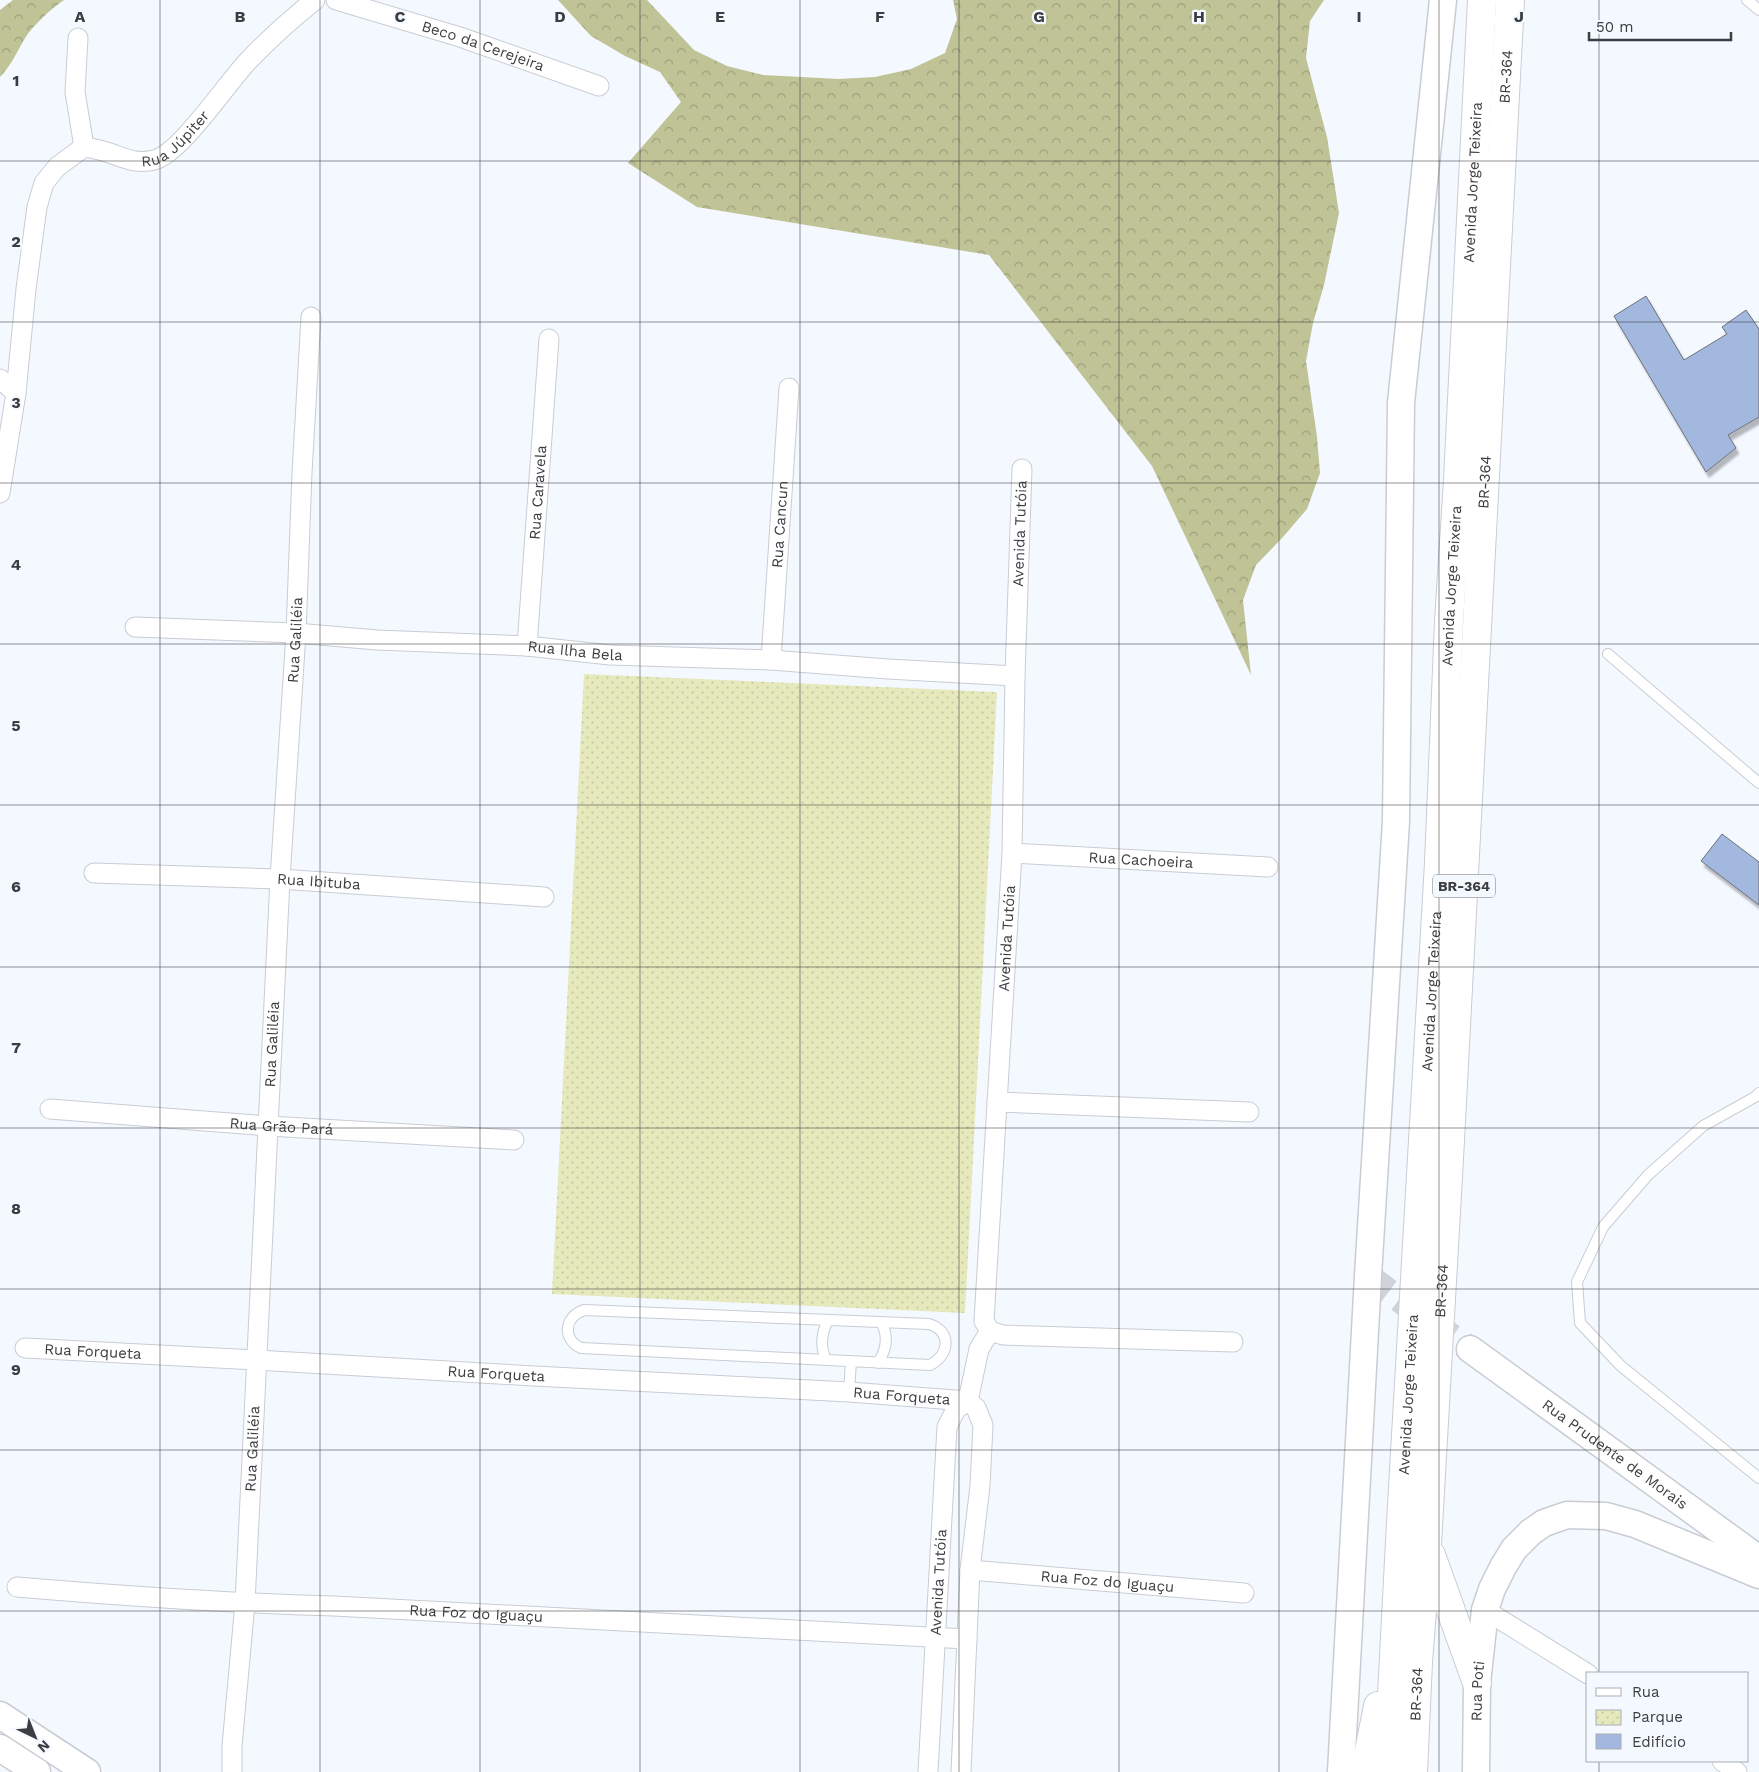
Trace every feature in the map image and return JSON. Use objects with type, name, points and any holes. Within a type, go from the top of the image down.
[{"type":"highway","name":"Avenida Jorge Teixeira","points":[[1388,1772],[1438,873],[1449,621],[1458,480],[1482,0]]},
{"type":"highway","name":"BR-364","points":[[1413,1772],[1449,1159],[1510,0]]},
{"type":"highway","points":[[1427,1544],[1477,1683]]},
{"type":"highway","points":[[1364,1772],[1398,1612]]},
{"type":"street","name":"Rua Júpiter","points":[[84,147],[103,151],[134,162],[157,159],[184,138],[246,63],[269,39],[315,0]]},
{"type":"street","name":"Beco da Cerejeira","points":[[336,0],[460,37],[599,86]]},
{"type":"street","points":[[1341,1772],[1367,1286],[1396,821],[1401,404],[1443,0]]},
{"type":"street","points":[[0,493],[16,393],[26,289],[37,207],[44,183],[57,167],[84,147],[74,92],[78,38]]},
{"type":"street","name":"Rua Galiléia","points":[[232,1772],[232,1746],[245,1603],[280,879],[296,633],[302,474],[311,317]]},
{"type":"street","name":"Rua Caravela","points":[[526,646],[549,339]]},
{"type":"street","points":[[0,379],[16,393]]},
{"type":"street","name":"Rua Cancun","points":[[771,660],[789,388]]},
{"type":"street","name":"Avenida Tutóia","points":[[990,1331],[984,1321],[1012,853],[1015,676],[1022,469]]},
{"type":"street","name":"Rua Ilha Bela","points":[[135,627],[296,633],[377,640],[526,646],[610,655],[771,660],[1015,676]]},
{"type":"street","name":"Rua Cachoeira","points":[[1012,853],[1268,867]]},
{"type":"street","name":"Rua Ibituba","points":[[94,872],[280,879],[544,897]]},
{"type":"street","points":[[997,1102],[1249,1112]]},
{"type":"street","name":"Rua Grão Pará","points":[[50,1109],[268,1126],[514,1140]]},
{"type":"street","points":[[968,1400],[979,1348],[990,1331],[1003,1335],[1232,1342]]},
{"type":"street","name":"Rua Forqueta","points":[[25,1348],[968,1400]]},
{"type":"street","name":"Rua Prudente de Morais","points":[[1470,1349],[1759,1559]]},
{"type":"street","name":"Avenida Tutóia","points":[[928,1772],[947,1426],[956,1409],[968,1400],[976,1408],[983,1425],[980,1486],[970,1570],[961,1772]]},
{"type":"street","name":"Rua Poti","points":[[1476,1772],[1477,1683],[1485,1610],[1492,1589],[1503,1567],[1514,1549],[1531,1532],[1544,1523],[1567,1515],[1606,1516],[1635,1524],[1759,1575]]},
{"type":"street","name":"Rua Foz do Iguaçu","points":[[970,1570],[1244,1593]]},
{"type":"street","name":"Rua Foz do Iguaçu","points":[[17,1587],[245,1603],[968,1639]]},
{"type":"street","points":[[1485,1610],[1586,1673]]},
{"type":"street","points":[[0,1715],[87,1772]]},
{"type":"street","points":[[0,1748],[37,1772]]},
{"type":"street","points":[[1723,1762],[1737,1772]]},
{"type":"lane","points":[[1748,0],[1759,10]]},
{"type":"lane","points":[[1608,654],[1759,783]]},
{"type":"lane","points":[[1759,1093],[1755,1098],[1703,1126],[1648,1175],[1603,1227],[1577,1282],[1580,1322],[1621,1366],[1759,1478]]},
{"type":"lane","points":[[584,1310],[881,1322],[929,1324],[935,1326],[943,1334],[946,1346],[941,1358],[930,1365],[581,1348],[571,1341],[567,1330],[572,1317],[577,1312],[584,1310]]},
{"type":"lane","points":[[826,1360],[822,1339],[828,1320]]},
{"type":"lane","points":[[878,1363],[886,1350],[887,1342],[881,1322]]},
{"type":"lane","points":[[849,1392],[851,1361]]},
{"type":"green space","points":[[13,0],[64,0],[30,31],[0,77],[0,10]]},
{"type":"green space","points":[[558,0],[647,0],[694,50],[727,66],[763,75],[839,79],[875,77],[911,69],[945,53],[957,19],[953,0],[1324,0],[1310,21],[1306,58],[1327,137],[1339,213],[1306,361],[1320,473],[1307,509],[1256,565],[1243,600],[1251,675],[1152,466],[989,255],[697,207],[628,163],[681,102],[660,72],[625,56],[591,36]]},
{"type":"green space","points":[[584,674],[997,692],[965,1313],[552,1294]]},
{"type":"building","points":[[1646,296],[1684,360],[1727,334],[1722,327],[1746,310],[1759,329],[1759,417],[1728,435],[1736,448],[1706,472],[1614,316]]},
{"type":"building","points":[[1722,834],[1759,862],[1759,905],[1701,861]]},
{"type":"tunnel","points":[[1368,1276],[1470,1349]]}]
